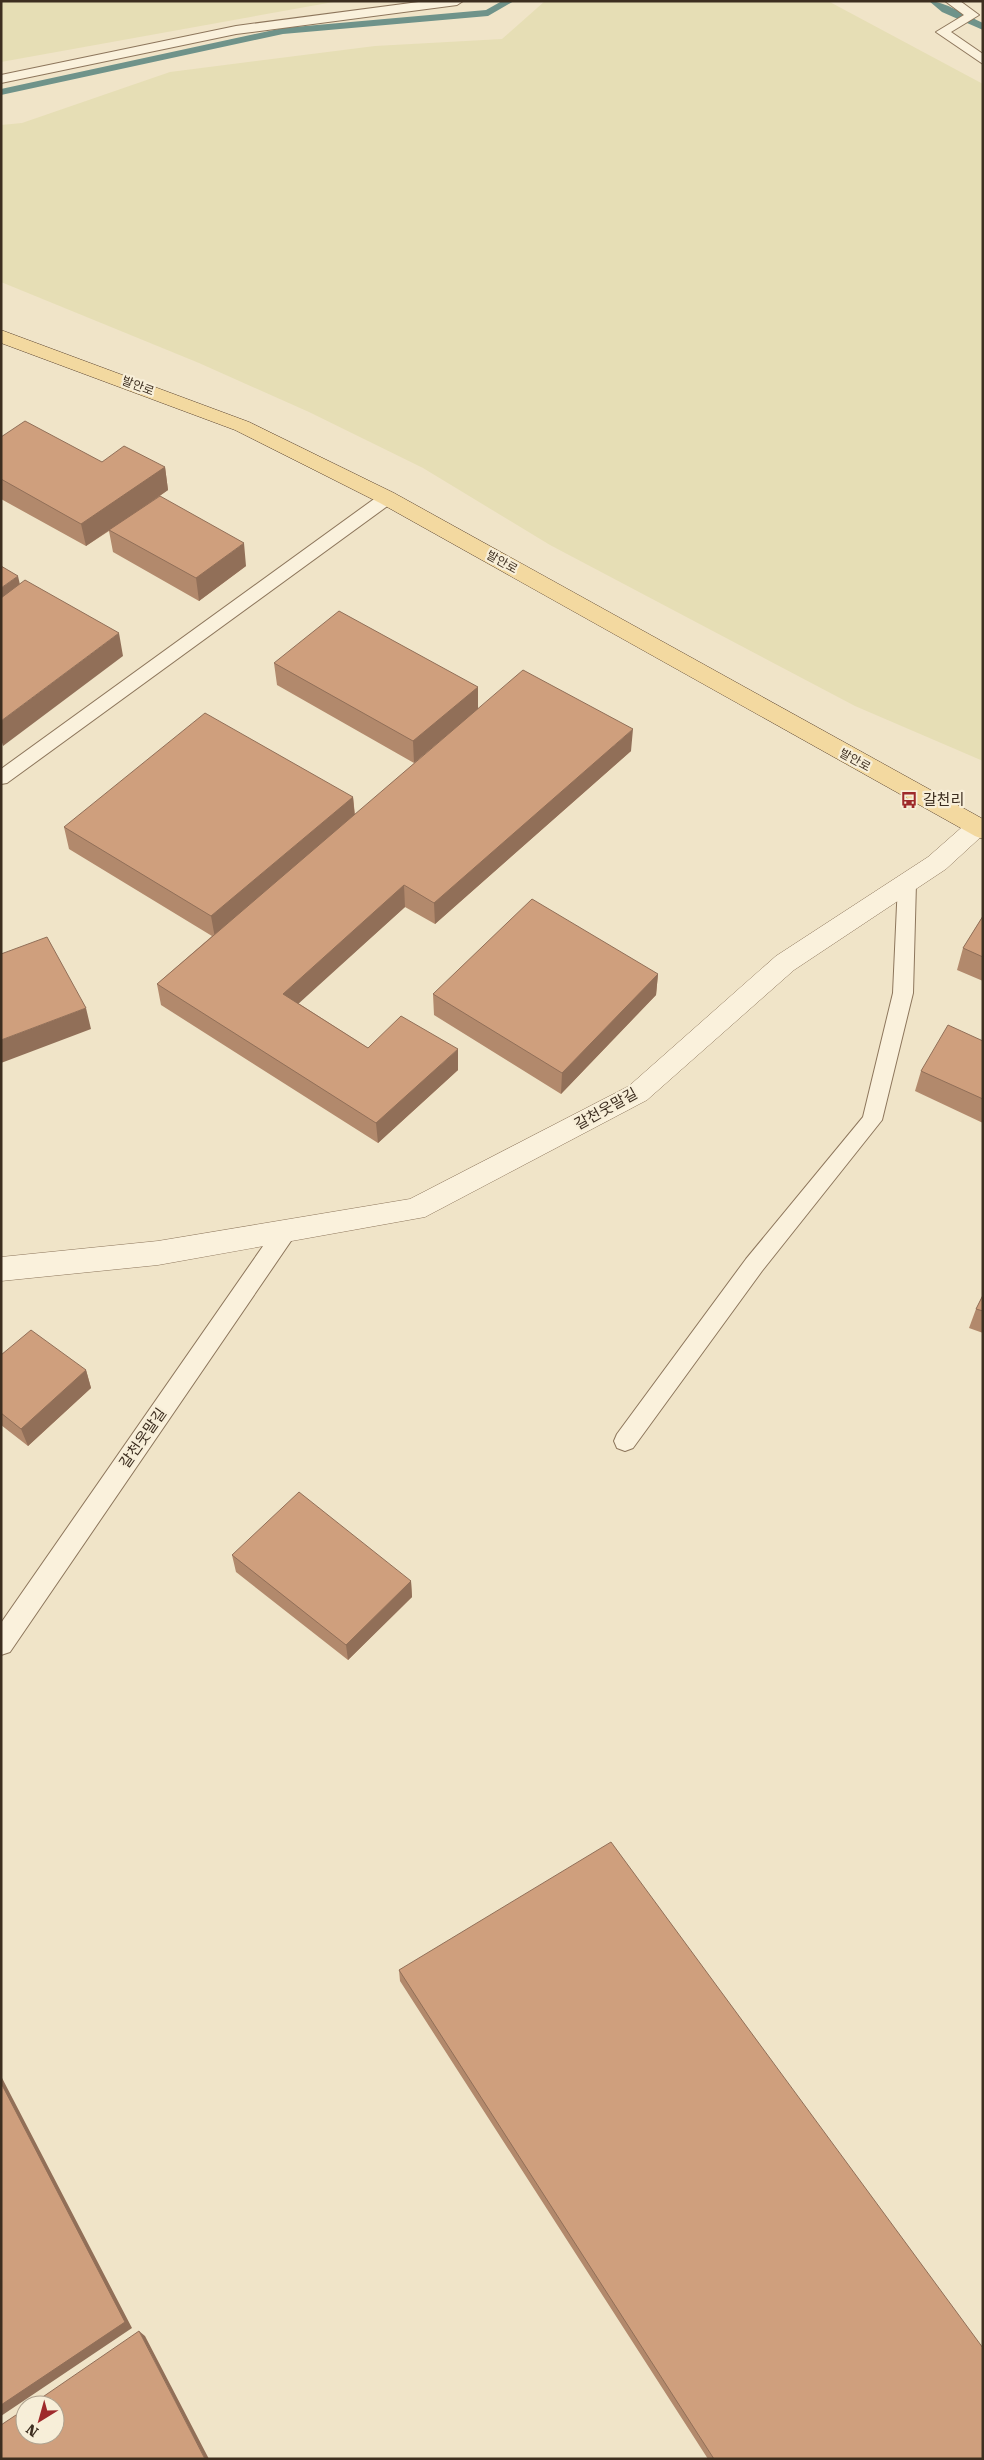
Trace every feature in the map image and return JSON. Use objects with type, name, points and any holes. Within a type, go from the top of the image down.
[{"type":"main road","name":"발안로","points":[[1,336],[242,426],[387,498],[981,827]]},
{"type":"street","name":"갈천웃말길","points":[[1,1269],[158,1253],[414,1209],[638,1093],[785,963],[937,863],[981,827]]},
{"type":"lane","points":[[1,79],[236,30],[457,1]]},
{"type":"lane","points":[[951,1],[973,14],[942,32],[983,60]]},
{"type":"lane","points":[[1,778],[387,498]]},
{"type":"lane","points":[[625,1441],[754,1265],[872,1120],[903,993],[907,883]]},
{"type":"lane","name":"갈천웃말길","points":[[1,1644],[285,1232]]},
{"type":"shaded area","points":[[1,1],[339,1],[1,62]]},
{"type":"shaded area","points":[[545,1],[828,1],[983,84],[983,761],[855,706],[550,545],[423,468],[309,412],[199,363],[1,282],[1,125],[22,123],[170,72],[375,46],[502,39]]},
{"type":"building","points":[[25,421],[102,462],[124,446],[165,467],[81,524],[1,479],[1,437]]},
{"type":"building","points":[[160,496],[244,543],[196,578],[109,530]]},
{"type":"building","points":[[1,566],[18,576],[1,588]]},
{"type":"building","points":[[25,580],[119,633],[1,721],[1,598]]},
{"type":"building","points":[[339,611],[478,687],[413,741],[274,663]]},
{"type":"building","points":[[523,670],[633,729],[434,903],[404,885],[283,994],[368,1048],[401,1016],[458,1049],[376,1123],[157,984]]},
{"type":"building","points":[[205,713],[353,797],[211,916],[64,827]]},
{"type":"building","points":[[532,899],[658,974],[562,1073],[433,994]]},
{"type":"building","points":[[983,916],[983,957],[963,948]]},
{"type":"building","points":[[47,937],[86,1008],[1,1040],[1,954]]},
{"type":"building","points":[[948,1025],[983,1041],[983,1099],[921,1071]]},
{"type":"building","points":[[983,1295],[983,1311],[976,1309]]},
{"type":"building","points":[[31,1330],[86,1370],[21,1429],[1,1413],[1,1355]]},
{"type":"building","points":[[299,1492],[411,1581],[346,1645],[232,1555]]},
{"type":"building","points":[[611,1842],[983,2348],[983,2459],[714,2459],[399,1970]]},
{"type":"building","points":[[1,2083],[125,2322],[1,2405]]},
{"type":"building","points":[[139,2331],[205,2459],[1,2459],[1,2425],[15,2416],[15,2445],[65,2445],[65,2395],[46,2395]]},
{"type":"waterway","points":[[1,92],[283,31],[488,13],[509,1]]},
{"type":"waterway","points":[[934,1],[945,10],[983,27]]},
{"type":"place","name":"갈천리","points":[[909,800]]}]
